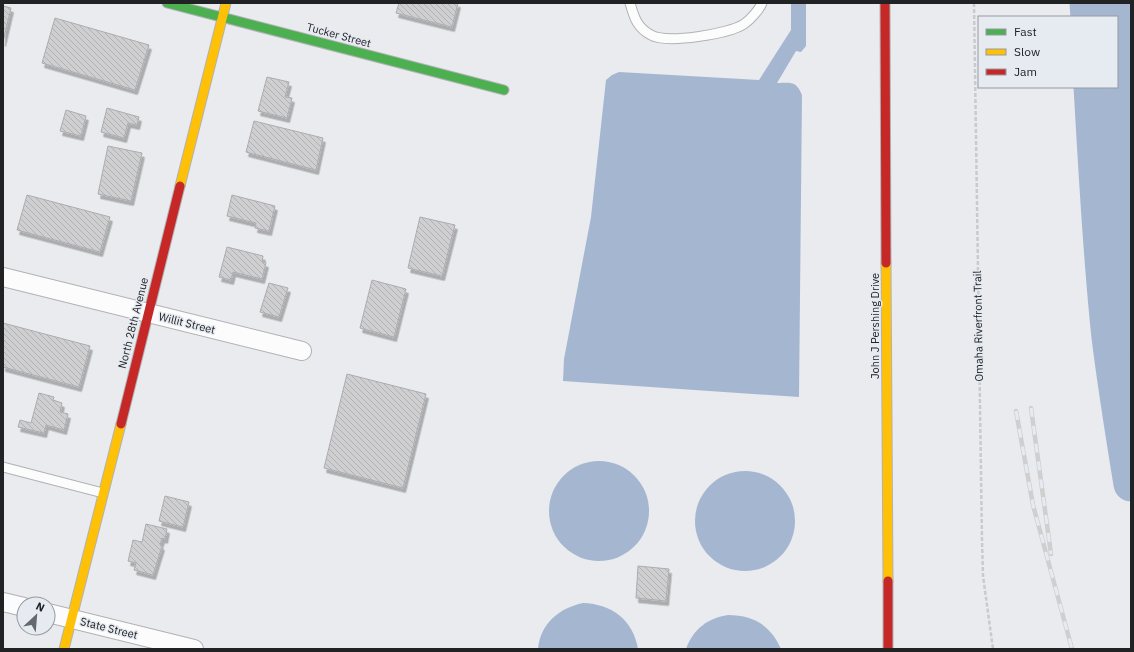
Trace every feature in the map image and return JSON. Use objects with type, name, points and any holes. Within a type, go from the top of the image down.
[{"type":"street","name":"Tucker Street","points":[[167,3],[504,90]]},
{"type":"street","name":"North 28th Avenue","points":[[64,649],[226,3]]},
{"type":"street","name":"John J Pershing Drive","points":[[885,3],[888,649]]},
{"type":"street","name":"Willit Street","points":[[3,277],[302,351]]},
{"type":"street","points":[[3,602],[16,605]]},
{"type":"street","name":"State Street","points":[[56,615],[194,649]]},
{"type":"lane","points":[[630,3],[635,21],[651,36],[669,39],[726,32],[744,24],[762,3]]},
{"type":"lane","points":[[3,467],[103,493]]},
{"type":"path","name":"Omaha Riverfront Trail","points":[[974,3],[983,576],[993,649]]},
{"type":"water","points":[[791,3],[806,3],[806,46],[801,52],[796,51],[777,83],[792,83],[800,90],[802,95],[799,397],[563,381],[564,359],[591,217],[606,80],[619,72],[759,80],[791,30]]},
{"type":"water","points":[[1087,3],[1131,3],[1131,484],[1109,337],[1098,212],[1091,88],[1118,88],[1118,16],[1088,16]]},
{"type":"water","points":[[599,461],[609,462],[627,469],[641,483],[648,501],[648,521],[641,539],[627,553],[609,560],[599,561],[589,560],[571,553],[557,539],[550,521],[549,511],[550,501],[557,483],[571,469],[589,462]]},
{"type":"water","points":[[745,471],[755,472],[773,479],[787,493],[794,511],[794,531],[787,549],[773,563],[755,570],[745,571],[735,570],[717,563],[703,549],[696,531],[695,521],[696,511],[703,493],[717,479],[735,472]]},
{"type":"water","points":[[583,603],[593,604],[612,610],[620,616],[631,630],[638,649],[538,649],[542,632],[552,618],[574,605]]},
{"type":"water","points":[[728,615],[746,617],[760,623],[772,634],[781,649],[686,649],[697,630],[714,619]]},
{"type":"building","points":[[399,3],[458,3],[452,27],[396,13]]},
{"type":"building","points":[[3,6],[11,8],[3,42]]},
{"type":"building","points":[[55,18],[149,45],[135,90],[42,63]]},
{"type":"building","points":[[267,77],[289,82],[285,97],[292,98],[287,118],[258,111]]},
{"type":"building","points":[[107,108],[139,117],[137,125],[128,123],[124,138],[101,132]]},
{"type":"building","points":[[66,110],[86,116],[81,136],[60,131]]},
{"type":"building","points":[[254,121],[323,138],[316,170],[246,152]]},
{"type":"building","points":[[108,146],[142,153],[131,201],[98,194]]},
{"type":"building","points":[[27,195],[110,217],[100,252],[17,230]]},
{"type":"building","points":[[232,195],[275,206],[269,231],[255,228],[256,223],[227,216]]},
{"type":"building","points":[[420,217],[455,225],[442,276],[408,268]]},
{"type":"building","points":[[227,247],[263,256],[262,262],[266,263],[262,279],[233,272],[231,280],[219,277]]},
{"type":"building","points":[[372,280],[406,289],[394,337],[360,328]]},
{"type":"building","points":[[269,283],[288,288],[279,317],[260,312]]},
{"type":"building","points":[[3,323],[90,346],[79,387],[3,367]]},
{"type":"building","points":[[347,374],[426,394],[403,488],[324,468]]},
{"type":"building","points":[[39,393],[54,397],[53,400],[62,403],[60,412],[68,414],[64,430],[46,425],[44,433],[18,427],[20,420],[31,423]]},
{"type":"building","points":[[165,496],[189,502],[183,527],[159,521]]},
{"type":"building","points":[[146,524],[167,529],[165,539],[162,538],[160,545],[162,546],[153,575],[134,570],[136,563],[128,561],[133,540],[142,542]]},
{"type":"building","points":[[638,566],[669,569],[666,601],[636,598]]},
{"type":"waterway","points":[[1087,3],[1088,16]]},
{"type":"waterway","points":[[1091,88],[1098,212],[1109,337],[1131,484]]},
{"type":"railway","points":[[1031,408],[1051,554]]},
{"type":"railway","points":[[1016,411],[1033,505],[1072,649]]},
{"type":"traffic: fast","points":[[167,3],[504,90]]},
{"type":"traffic: slow","points":[[180,186],[226,3]]},
{"type":"traffic: slow","points":[[886,263],[888,581]]},
{"type":"traffic: slow","points":[[64,649],[121,424]]},
{"type":"traffic: jam","points":[[885,3],[886,263]]},
{"type":"traffic: jam","points":[[121,424],[180,186]]},
{"type":"traffic: jam","points":[[888,581],[888,649]]}]
